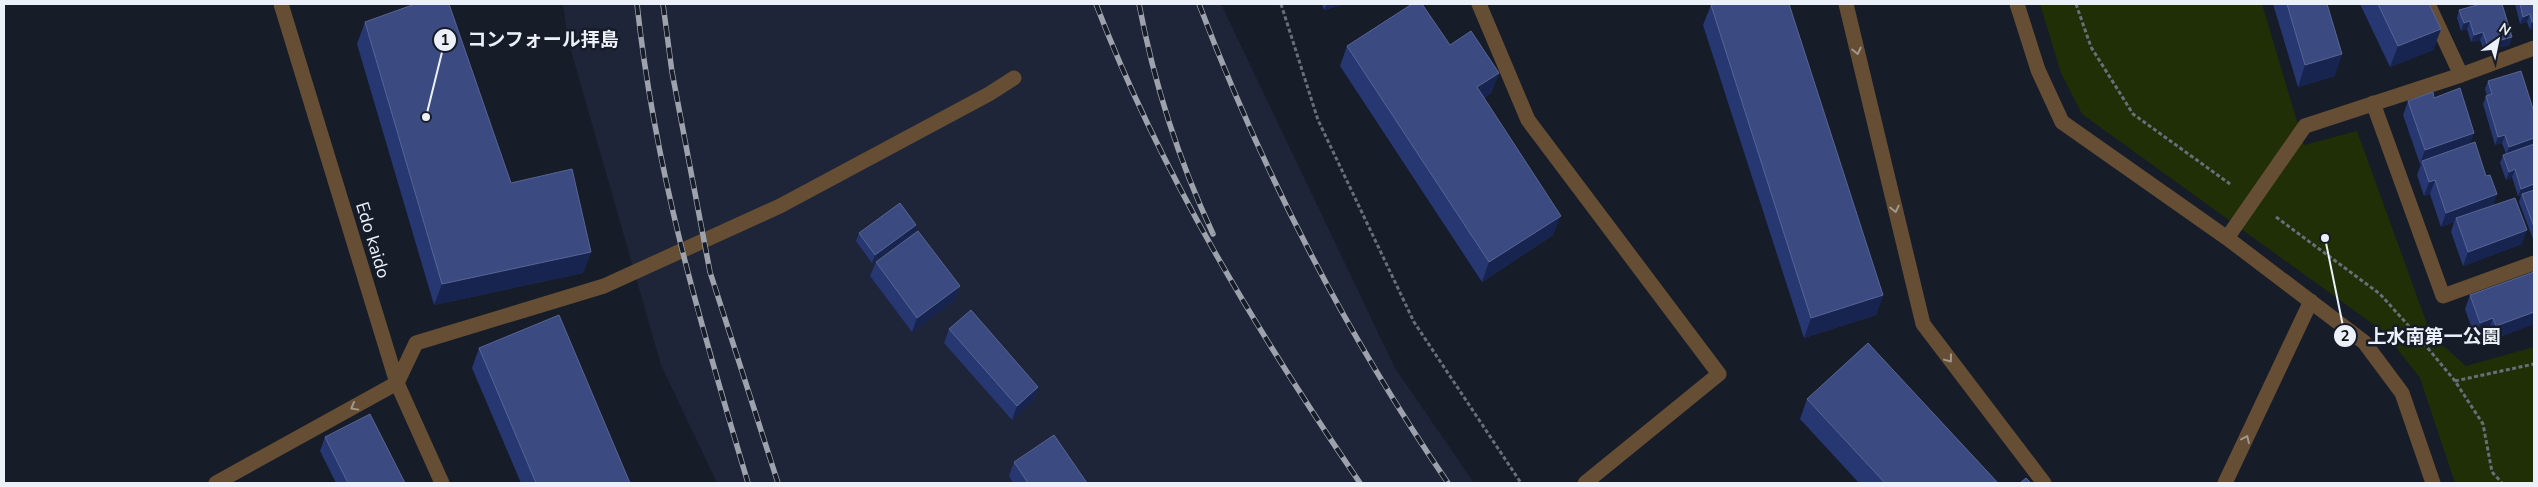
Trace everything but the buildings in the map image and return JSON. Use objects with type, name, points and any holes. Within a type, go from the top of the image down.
[{"type":"street","name":"Edo kaido","points":[[281,4],[397,383],[442,483]]},
{"type":"street","points":[[1480,4],[1528,120],[1719,374],[1585,483]]},
{"type":"street","points":[[1846,4],[1923,324],[2044,483]]},
{"type":"street","points":[[2017,4],[2038,70],[2062,122],[2227,238],[2364,342],[2402,393],[2433,483]]},
{"type":"street","points":[[2428,4],[2461,75]]},
{"type":"street","points":[[2227,238],[2305,126],[2461,75],[2534,48]]},
{"type":"street","points":[[216,483],[397,383],[416,343],[604,286],[780,206],[989,94],[1014,78]]},
{"type":"street","points":[[2374,103],[2443,296],[2534,263]]},
{"type":"street","points":[[2226,483],[2310,301]]},
{"type":"path","points":[[1281,4],[1318,120],[1414,322],[1521,483]]},
{"type":"path","points":[[2076,4],[2091,47],[2133,114],[2380,294],[2455,381],[2483,424],[2492,472],[2502,483]]},
{"type":"path","points":[[2455,381],[2534,364]]},
{"type":"shaded area","points":[[563,4],[1221,4],[1395,368],[1474,483],[717,483],[661,365],[568,40]]},
{"type":"green space","points":[[2040,4],[2262,4],[2304,145],[2357,131],[2431,335],[2466,366],[2534,347],[2534,483],[2455,483],[2420,378],[2384,332],[2082,114],[2061,73]]},
{"type":"railway","points":[[637,4],[645,66],[667,187],[713,364],[748,483]]},
{"type":"railway","points":[[663,4],[672,72],[710,272],[778,483]]},
{"type":"railway","points":[[1096,4],[1150,129],[1214,251],[1285,369],[1360,483]]},
{"type":"railway","points":[[1139,4],[1152,63],[1169,121],[1189,178],[1213,234]]},
{"type":"railway","points":[[1199,4],[1251,129],[1309,251],[1375,369],[1448,483]]},
{"type":"place","name":"コンフォール拝島","points":[[426,117]]},
{"type":"place","name":"上水南第一公園","points":[[2325,238]]}]
